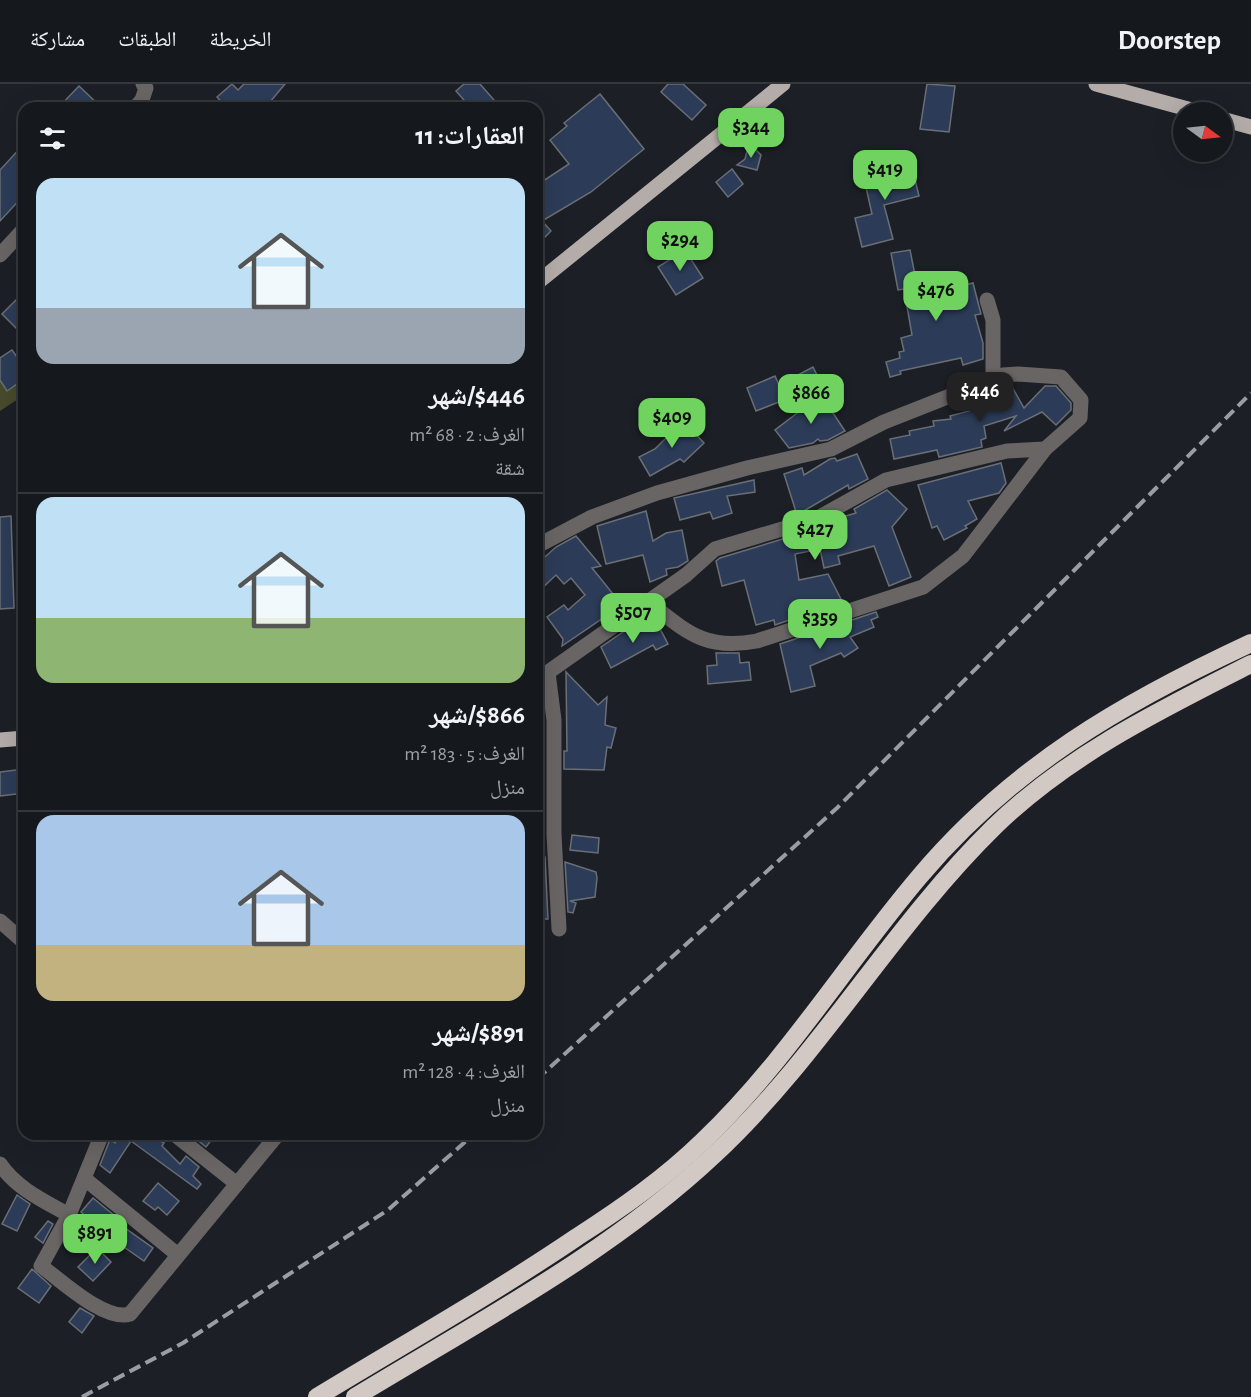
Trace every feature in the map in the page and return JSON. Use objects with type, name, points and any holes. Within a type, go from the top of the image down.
[{"type":"highway","points":[[317,1397],[526,1271],[660,1180],[703,1142],[743,1100],[920,876],[1012,784],[1047,756],[1120,708],[1251,643]]},
{"type":"highway","points":[[355,1397],[534,1288],[624,1228],[671,1193],[757,1112],[909,923],[994,826],[1044,784],[1096,747],[1133,724],[1251,664]]},
{"type":"main road","points":[[543,279],[783,84]]},
{"type":"main road","points":[[1096,84],[1173,105]]},
{"type":"main road","points":[[1233,122],[1251,127]]},
{"type":"main road","points":[[0,740],[18,738]]},
{"type":"street","points":[[140,102],[146,88],[143,84]]},
{"type":"street","points":[[0,255],[18,236]]},
{"type":"street","points":[[987,300],[993,320],[993,378]]},
{"type":"street","points":[[543,543],[592,517],[657,492],[831,449],[884,422],[993,378],[1018,374],[1061,377],[1081,399],[1080,417],[1045,448],[963,556],[923,587],[757,641],[733,646],[694,638],[648,602]]},
{"type":"street","points":[[559,929],[554,834],[554,720],[543,677],[686,575],[715,549],[816,519],[886,480],[1006,451],[1045,448]]},
{"type":"street","points":[[0,921],[18,937]]},
{"type":"street","points":[[100,1140],[69,1215],[41,1266],[108,1314],[130,1314],[273,1140]]},
{"type":"street","points":[[182,1140],[237,1184]]},
{"type":"street","points":[[0,1164],[7,1175],[30,1192],[69,1215]]},
{"type":"street","points":[[85,1179],[178,1255]]},
{"type":"green space","points":[[6,364],[18,385],[18,399],[0,411],[0,368]]},
{"type":"building","points":[[232,84],[238,90],[244,84],[285,84],[270,102],[222,102],[217,97]]},
{"type":"building","points":[[464,84],[480,84],[496,102],[466,102],[456,91]]},
{"type":"building","points":[[668,84],[683,84],[706,105],[692,120],[661,92]]},
{"type":"building","points":[[927,84],[955,86],[949,132],[920,129]]},
{"type":"building","points":[[79,86],[96,102],[64,102]]},
{"type":"building","points":[[600,94],[644,149],[591,192],[543,220],[543,181],[569,164],[550,140],[567,126],[564,123]]},
{"type":"building","points":[[762,115],[773,119],[763,146],[754,134]]},
{"type":"building","points":[[749,143],[761,155],[757,170],[737,165],[745,159]]},
{"type":"building","points":[[18,150],[18,202],[0,221],[0,170]]},
{"type":"building","points":[[911,163],[919,196],[884,205],[893,239],[862,247],[855,218],[872,214],[863,174]]},
{"type":"building","points":[[732,169],[743,184],[728,197],[716,182]]},
{"type":"building","points":[[543,222],[551,231],[543,239]]},
{"type":"building","points":[[685,250],[703,278],[676,295],[658,267]]},
{"type":"building","points":[[910,250],[918,290],[932,288],[933,293],[973,283],[981,314],[975,315],[983,343],[983,359],[963,365],[961,358],[900,371],[901,374],[890,377],[886,362],[900,358],[899,352],[904,351],[901,338],[912,335],[904,289],[898,290],[891,253]]},
{"type":"building","points":[[18,298],[18,326],[16,328],[2,314]]},
{"type":"building","points":[[12,350],[18,358],[18,383],[7,391],[0,380],[0,358]]},
{"type":"building","points":[[813,367],[822,385],[756,411],[747,388],[775,376],[779,385]]},
{"type":"building","points":[[1011,385],[1024,408],[1045,386],[1056,386],[1071,403],[1071,410],[1056,425],[1042,412],[1004,431],[1016,416],[984,426],[986,438],[981,440],[982,447],[939,457],[937,450],[894,459],[890,439],[910,435],[909,431],[934,426],[933,421],[951,419],[950,416],[969,411],[968,405],[997,398],[994,394]]},
{"type":"building","points":[[821,395],[845,431],[828,440],[818,439],[813,443],[789,448],[775,430]]},
{"type":"building","points":[[683,421],[704,443],[684,462],[680,459],[650,476],[639,457],[655,449]]},
{"type":"building","points":[[857,454],[868,479],[849,489],[848,485],[797,515],[784,474],[802,468],[804,475],[830,459],[835,458],[837,461]]},
{"type":"building","points":[[1001,463],[1006,483],[999,493],[968,501],[977,519],[965,526],[967,528],[944,540],[937,526],[932,528],[918,485]]},
{"type":"building","points":[[754,480],[755,492],[727,496],[732,513],[713,519],[710,512],[680,520],[674,498]]},
{"type":"building","points":[[887,490],[907,509],[892,527],[911,577],[889,586],[874,546],[838,556],[840,564],[824,568],[820,549],[795,554],[799,580],[828,574],[843,603],[830,607],[828,603],[796,609],[798,617],[775,625],[774,620],[756,625],[744,580],[722,586],[716,561],[720,558],[819,528],[856,513],[854,509]]},
{"type":"building","points":[[646,511],[653,541],[666,533],[682,530],[688,561],[678,567],[666,569],[667,575],[650,582],[643,555],[606,564],[597,526]]},
{"type":"building","points":[[11,516],[14,608],[0,609],[0,517]]},
{"type":"building","points":[[576,536],[601,566],[592,568],[622,605],[562,646],[563,639],[547,617],[564,605],[568,610],[585,595],[571,578],[564,584],[556,575],[543,587],[543,559],[556,547]]},
{"type":"building","points":[[876,612],[878,617],[871,620],[874,627],[850,637],[858,648],[844,657],[841,653],[810,666],[815,686],[791,692],[780,644]]},
{"type":"building","points":[[656,621],[668,644],[656,650],[653,645],[611,668],[601,647],[626,630],[629,635]]},
{"type":"building","points":[[716,653],[739,653],[740,663],[749,662],[751,680],[708,684],[707,666],[717,665]]},
{"type":"building","points":[[566,672],[598,705],[607,697],[605,725],[616,728],[611,748],[607,747],[604,770],[564,769],[564,751],[567,751]]},
{"type":"building","points":[[18,770],[18,794],[0,796],[0,772]]},
{"type":"building","points":[[543,789],[544,789],[543,817]]},
{"type":"building","points":[[572,835],[599,838],[598,853],[570,850]]},
{"type":"building","points":[[543,857],[545,857],[548,919],[543,919]]},
{"type":"building","points":[[565,862],[596,872],[597,878],[595,897],[570,901],[576,903],[573,913],[568,912]]},
{"type":"building","points":[[111,1140],[115,1143],[117,1140],[159,1140],[180,1164],[186,1156],[199,1167],[193,1176],[201,1184],[197,1189],[131,1141],[110,1173],[100,1165],[109,1142]]},
{"type":"building","points":[[197,1140],[211,1140],[206,1147]]},
{"type":"building","points":[[158,1183],[179,1201],[167,1215],[158,1207],[155,1210],[143,1201]]},
{"type":"building","points":[[17,1195],[30,1204],[17,1231],[2,1224]]},
{"type":"building","points":[[93,1198],[121,1221],[118,1223],[153,1248],[144,1261],[108,1236],[81,1212]]},
{"type":"building","points":[[48,1221],[53,1224],[43,1243],[35,1237]]},
{"type":"building","points":[[97,1248],[111,1262],[93,1281],[78,1267]]},
{"type":"building","points":[[32,1269],[51,1286],[39,1303],[18,1288]]},
{"type":"building","points":[[80,1308],[94,1316],[82,1333],[69,1322]]},
{"type":"railway","points":[[543,1074],[837,808],[1251,393]]},
{"type":"railway","points":[[82,1397],[183,1343],[388,1210],[467,1140]]}]
